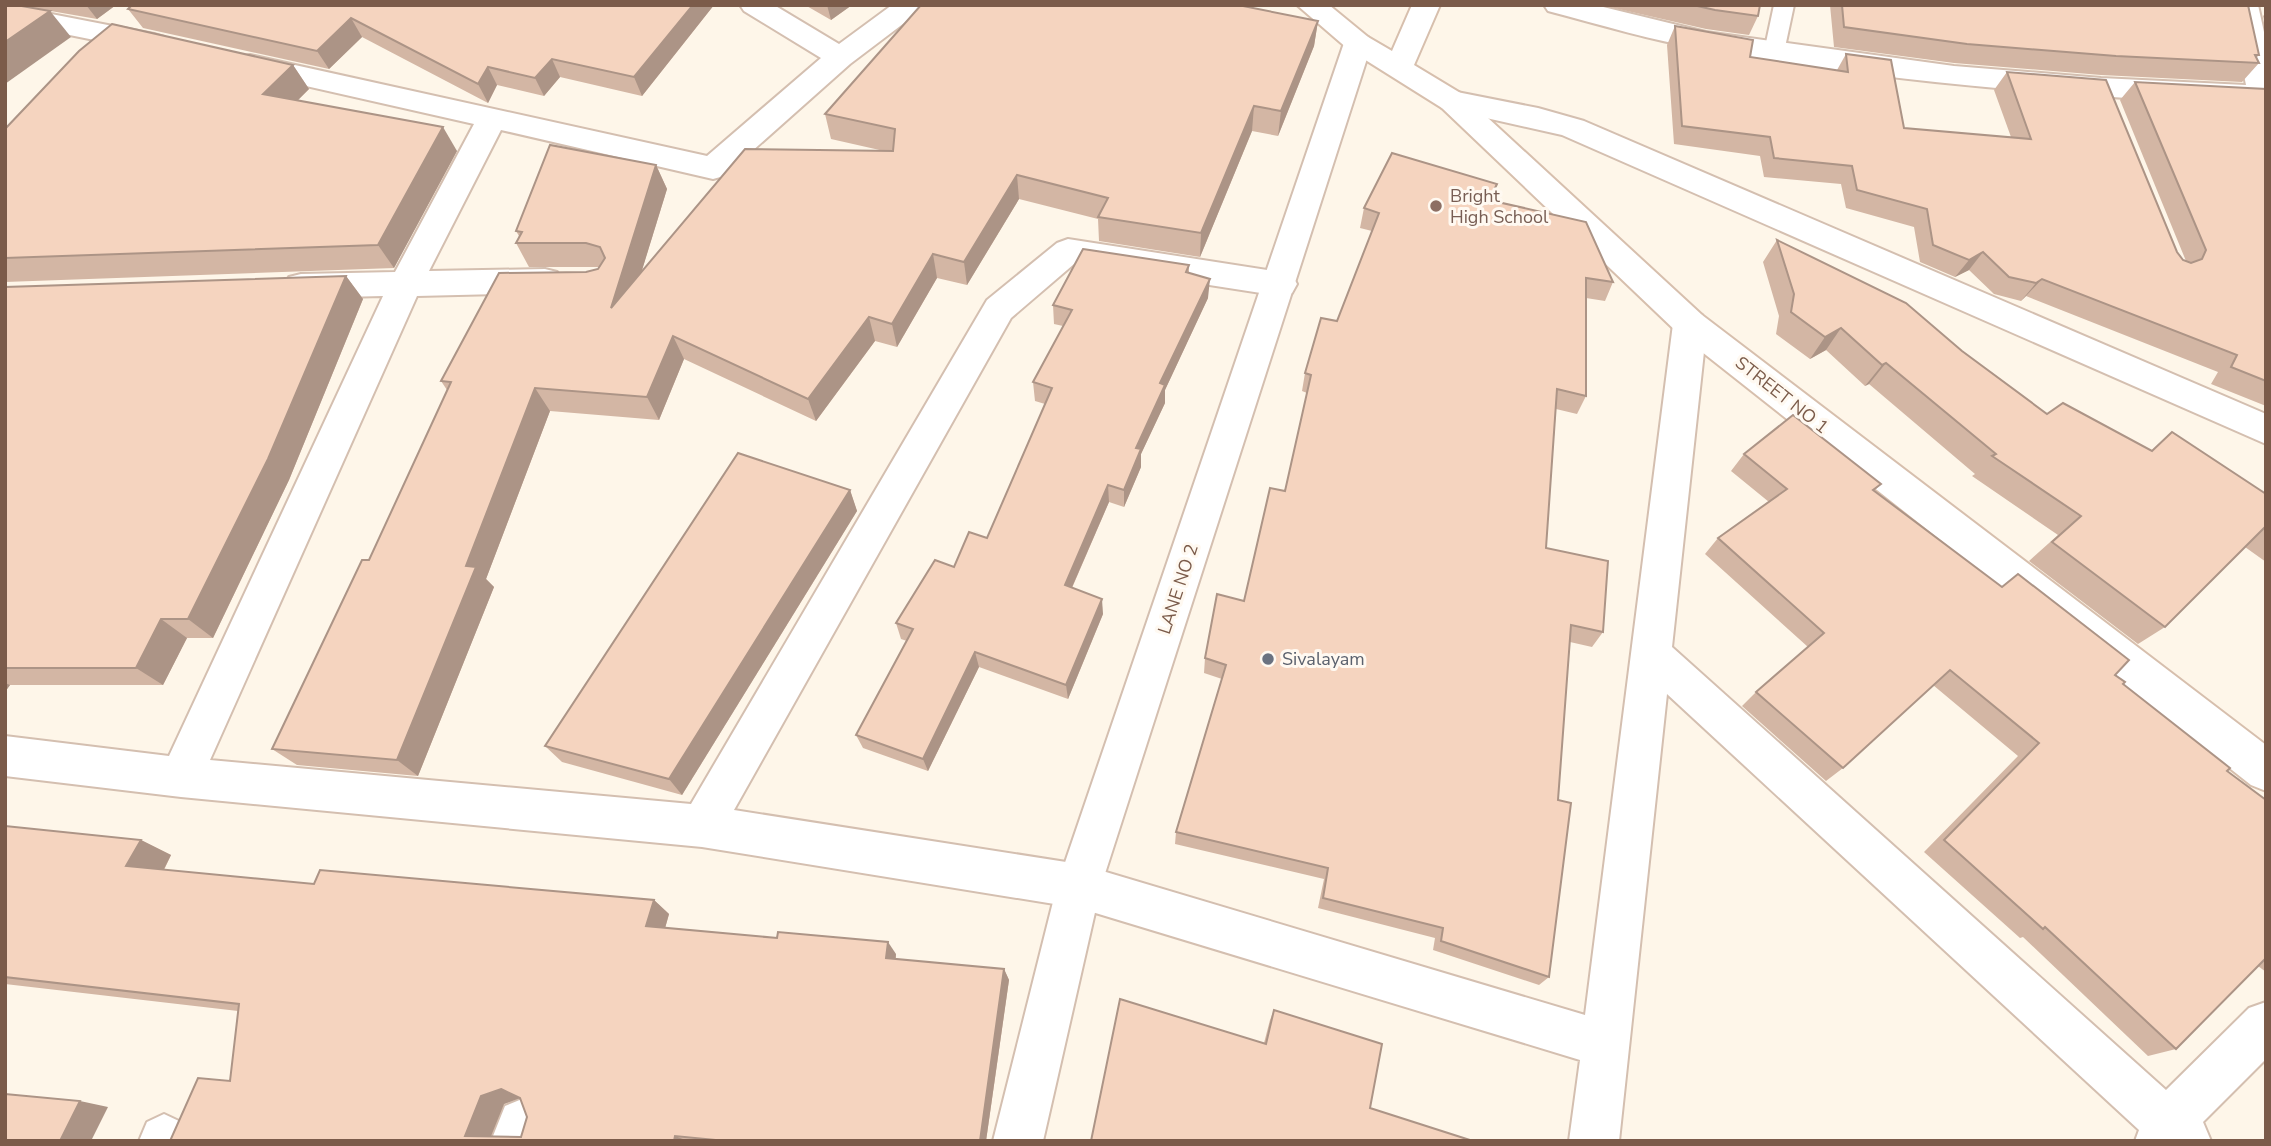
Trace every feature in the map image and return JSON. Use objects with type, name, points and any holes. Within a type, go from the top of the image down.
[{"type":"street","points":[[754,5],[840,57]]},
{"type":"street","points":[[221,58],[713,167],[840,57],[910,5]]},
{"type":"street","name":"STREET NO 1","points":[[1311,5],[1358,43],[1452,101],[1690,324],[2266,771]]},
{"type":"street","points":[[1399,67],[1426,5]]},
{"type":"street","points":[[1558,5],[1706,41],[1954,75],[2106,101],[2265,96],[2244,5]]},
{"type":"street","points":[[5,13],[180,48]]},
{"type":"street","points":[[96,61],[126,36]]},
{"type":"street","name":"LANE NO 2","points":[[1018,1141],[1079,886],[1358,43]]},
{"type":"street","points":[[1452,101],[1538,118],[1573,128],[2266,430]]},
{"type":"street","points":[[181,777],[406,283],[492,118]]},
{"type":"street","points":[[702,826],[999,309],[1068,251],[1280,284]]},
{"type":"street","points":[[268,288],[570,281]]},
{"type":"street","points":[[1594,1141],[1690,324]]},
{"type":"street","points":[[1650,653],[2171,1134],[2266,1025]]},
{"type":"street","points":[[5,756],[181,777],[702,826],[1079,886],[1605,1044]]},
{"type":"lane","points":[[1774,52],[1784,5]]},
{"type":"building","points":[[5,5],[16,5],[50,11],[5,42]]},
{"type":"building","points":[[132,5],[693,5],[634,77],[552,59],[535,78],[488,67],[478,84],[351,18],[317,51],[128,9]]},
{"type":"building","points":[[921,5],[1238,5],[1318,21],[1281,111],[1254,106],[1201,233],[1098,217],[1108,198],[1017,175],[964,262],[933,254],[892,324],[869,317],[808,399],[673,336],[647,397],[535,388],[466,566],[476,567],[397,760],[272,749],[362,560],[369,560],[451,382],[441,381],[499,273],[586,272],[598,269],[605,258],[600,247],[586,243],[516,243],[522,232],[516,231],[550,145],[656,165],[611,308],[745,149],[893,151],[895,129],[825,114]]},
{"type":"building","points":[[1693,5],[1760,5],[1758,16]]},
{"type":"building","points":[[1842,5],[2248,5],[2259,55],[2255,55],[2259,63],[2116,56],[1967,44],[1844,27]]},
{"type":"building","points":[[112,24],[293,65],[263,94],[443,127],[378,245],[5,258],[5,129],[79,51]]},
{"type":"building","points":[[1675,26],[1753,40],[1750,57],[1848,72],[1846,54],[1891,60],[1904,128],[2031,139],[2007,72],[2106,80],[2177,252],[2183,260],[2191,263],[2202,259],[2206,250],[2135,82],[2266,89],[2266,381],[2231,367],[2237,355],[2042,279],[2036,283],[2009,277],[1983,252],[1969,260],[1933,245],[1927,209],[1857,190],[1852,166],[1774,158],[1770,137],[1682,126]]},
{"type":"building","points":[[1392,153],[1497,184],[1489,200],[1586,222],[1613,282],[1586,278],[1586,396],[1557,389],[1546,548],[1608,561],[1603,632],[1571,625],[1558,800],[1571,803],[1549,977],[1441,941],[1443,928],[1323,898],[1328,868],[1176,832],[1226,665],[1205,658],[1217,594],[1244,601],[1270,488],[1285,491],[1311,375],[1305,373],[1321,318],[1337,321],[1379,213],[1364,208]]},
{"type":"building","points":[[1777,240],[1906,303],[1962,351],[2047,414],[2063,403],[2152,451],[2172,432],[2266,494],[2266,526],[2165,627],[2052,542],[2081,516],[1992,456],[1996,454],[1886,363],[1882,365],[1841,328],[1825,337],[1791,312],[1794,294]]},
{"type":"building","points":[[1083,249],[1189,265],[1186,272],[1210,279],[1160,383],[1165,385],[1136,448],[1141,449],[1124,490],[1108,485],[1065,585],[1102,599],[1066,685],[975,652],[923,759],[856,735],[913,629],[896,623],[935,560],[954,567],[969,532],[987,538],[1052,388],[1033,382],[1072,310],[1053,305]]},
{"type":"building","points":[[346,276],[268,459],[188,619],[161,619],[136,668],[5,668],[5,287]]},
{"type":"building","points":[[1793,415],[1881,484],[1873,490],[2002,587],[2018,574],[2129,660],[2115,675],[2125,682],[2123,684],[2230,768],[2227,771],[2266,800],[2266,958],[2176,1049],[2045,927],[2043,929],[1944,840],[2039,743],[1950,670],[1843,768],[1756,692],[1824,633],[1718,538],[1787,489],[1744,454]]},
{"type":"building","points":[[738,453],[850,490],[669,779],[545,746]]},
{"type":"building","points":[[5,826],[141,840],[126,866],[314,884],[320,870],[654,900],[646,926],[777,938],[778,932],[888,942],[886,958],[1004,969],[980,1141],[726,1141],[675,1136],[674,1141],[170,1141],[198,1078],[230,1081],[239,1004],[5,977]],"holes":[[[501,1089],[520,1098],[527,1117],[521,1137],[465,1136],[481,1096]]]},
{"type":"building","points":[[1120,999],[1266,1044],[1274,1010],[1382,1044],[1370,1108],[1473,1141],[1091,1141]]},
{"type":"building","points":[[5,1094],[80,1101],[60,1141],[5,1141]]},
{"type":"place","name":"Bright High School","points":[[1436,206]]},
{"type":"place","name":"Sivalayam","points":[[1268,659]]}]
